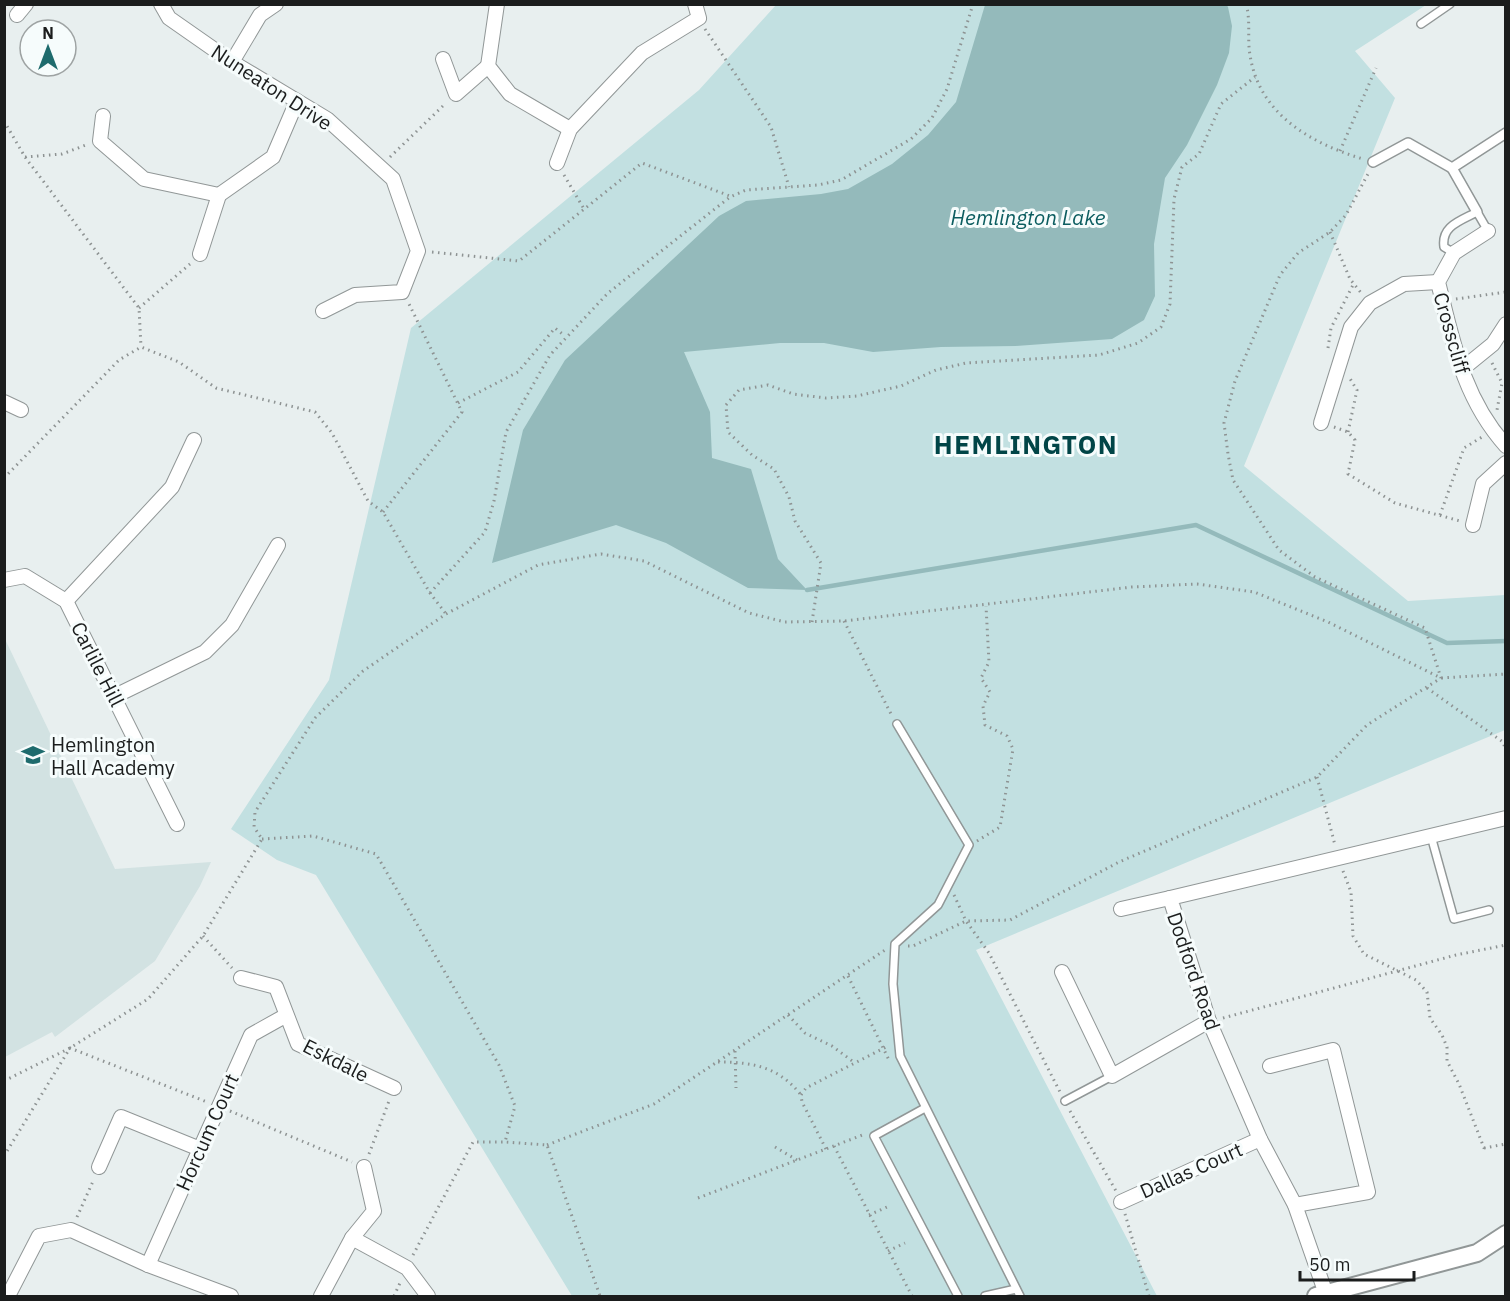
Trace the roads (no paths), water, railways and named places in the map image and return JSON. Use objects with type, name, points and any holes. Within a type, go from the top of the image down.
[{"type":"street","name":"Nuneaton Drive","points":[[161,4],[169,18],[232,62],[327,119],[393,179],[418,251],[402,292],[355,295],[323,311]]},
{"type":"street","points":[[232,62],[260,15],[276,4]]},
{"type":"street","points":[[443,59],[456,94],[488,66],[497,4]]},
{"type":"street","points":[[557,163],[570,129],[642,53],[699,18],[695,4]]},
{"type":"street","points":[[488,66],[510,94],[570,129]]},
{"type":"street","points":[[200,254],[219,195],[273,157],[297,102]]},
{"type":"street","points":[[103,116],[99,141],[144,179],[219,195]]},
{"type":"street","points":[[1452,168],[1506,133]]},
{"type":"street","points":[[1373,162],[1408,143],[1452,168],[1477,212]]},
{"type":"street","name":"Crosscliff","points":[[1488,231],[1454,253],[1437,282],[1461,370],[1486,424],[1506,446]]},
{"type":"street","points":[[1321,423],[1351,327],[1370,303],[1404,284],[1437,282]]},
{"type":"street","points":[[1461,370],[1493,344],[1506,324]]},
{"type":"street","points":[[4,394],[5,402],[21,410]]},
{"type":"street","name":"Carlile Hill","points":[[66,601],[172,487],[194,440]]},
{"type":"street","points":[[1473,525],[1483,484],[1506,463]]},
{"type":"street","points":[[115,696],[205,652],[232,625],[278,545]]},
{"type":"street","name":"Carlile Hill","points":[[4,580],[25,576],[66,601],[177,824]]},
{"type":"street","name":"Dodford Road","points":[[1321,1295],[1295,1204],[1260,1139],[1209,1021],[1170,898],[1506,818]]},
{"type":"street","points":[[1121,909],[1170,898]]},
{"type":"street","points":[[1062,972],[1112,1076],[1209,1021]]},
{"type":"street","name":"Eskdale","points":[[241,978],[276,987],[285,1016],[298,1044],[394,1088]]},
{"type":"street","name":"Horcum Court","points":[[148,1265],[251,1035],[285,1016]]},
{"type":"street","points":[[1270,1066],[1333,1050],[1368,1192],[1295,1204]]},
{"type":"street","points":[[99,1167],[121,1117],[200,1149]]},
{"type":"street","name":"Dallas Court","points":[[1121,1202],[1260,1139]]},
{"type":"street","points":[[321,1296],[352,1238],[374,1211],[364,1167]]},
{"type":"street","points":[[8,1296],[39,1236],[71,1230],[148,1265],[231,1296]]},
{"type":"street","points":[[1321,1295],[1477,1253],[1506,1234]]},
{"type":"street","points":[[352,1238],[407,1268],[428,1296]]},
{"type":"lane","points":[[1421,24],[1450,4]]},
{"type":"lane","points":[[1454,253],[1444,247],[1442,236],[1446,229],[1477,212],[1488,231]]},
{"type":"lane","points":[[897,724],[969,845],[938,905],[894,944],[893,984],[900,1056],[1020,1296]]},
{"type":"lane","points":[[1431,836],[1454,919],[1489,910]]},
{"type":"lane","points":[[1065,1101],[1112,1076]]},
{"type":"lane","points":[[925,1108],[874,1136],[958,1296]]},
{"type":"lane","points":[[985,1296],[1016,1289]]},
{"type":"water","name":"Hemlington Lake","points":[[1226,4],[1228,7],[1232,26],[1229,53],[1217,85],[1187,145],[1165,178],[1154,244],[1155,296],[1144,320],[1112,339],[1016,346],[941,347],[873,352],[824,343],[780,343],[684,352],[710,412],[712,458],[751,469],[778,559],[807,590],[748,588],[666,543],[616,525],[492,563],[523,430],[565,360],[719,216],[746,201],[821,194],[848,189],[892,164],[928,135],[956,102],[985,5]]},
{"type":"waterway","points":[[807,590],[1196,525],[1447,643],[1506,641]]},
{"type":"place","name":"Hemlington Hall Academy","points":[[33,755]]},
{"type":"district","name":"HEMLINGTON","points":[[1026,444]]}]
